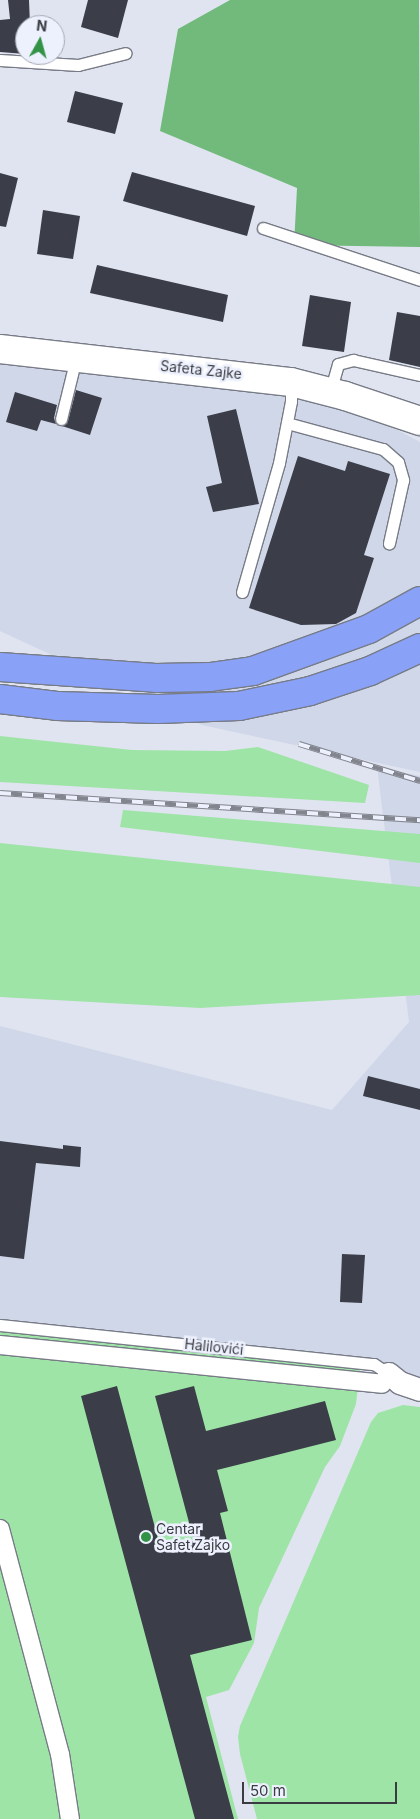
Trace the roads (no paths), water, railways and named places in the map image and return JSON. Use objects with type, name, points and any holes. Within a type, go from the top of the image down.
[{"type":"highway","points":[[0,667],[156,678],[210,677],[253,671],[369,629],[420,601]]},
{"type":"highway","points":[[0,699],[149,709],[240,706],[310,691],[370,671],[420,648]]},
{"type":"main road","name":"Safeta Zajke","points":[[0,349],[76,356],[291,382],[330,392],[409,418],[420,430]]},
{"type":"street","points":[[0,1345],[385,1379]]},
{"type":"street","name":"Halilovići","points":[[385,1379],[420,1390]]},
{"type":"street","points":[[0,1528],[57,1740],[70,1819]]},
{"type":"lane","points":[[0,60],[78,64],[126,53]]},
{"type":"lane","points":[[263,228],[420,280]]},
{"type":"lane","points":[[61,419],[76,356]]},
{"type":"lane","points":[[330,392],[338,364],[353,360],[420,376]]},
{"type":"lane","points":[[242,592],[279,463],[287,423],[291,382]]},
{"type":"lane","points":[[287,423],[383,449],[398,462],[403,480],[389,543]]},
{"type":"lane","name":"Halilovići","points":[[0,1325],[374,1364],[385,1379]]},
{"type":"railway","points":[[299,744],[420,781]]},
{"type":"railway","points":[[0,793],[420,820]]},
{"type":"place","name":"Centar Safet Zajko","points":[[146,1537]]}]
